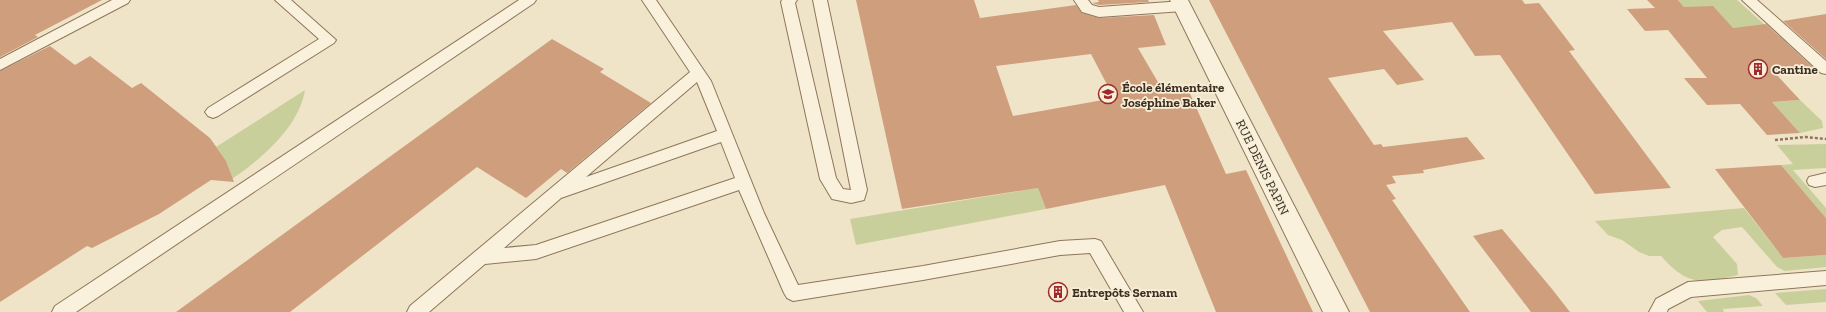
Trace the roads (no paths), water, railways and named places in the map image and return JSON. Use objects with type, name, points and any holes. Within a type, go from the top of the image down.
[{"type":"street","name":"RUE DENIS PAPIN","points":[[1181,3],[1336,312]]},
{"type":"lane","points":[[0,65],[123,0]]},
{"type":"lane","points":[[213,112],[329,40],[282,0]]},
{"type":"lane","points":[[61,312],[528,0]]},
{"type":"lane","points":[[649,0],[704,81],[726,134],[743,182],[793,293],[923,273],[1060,248],[1095,246],[1134,312]]},
{"type":"lane","points":[[790,0],[788,2],[828,179],[838,194],[851,198],[858,195],[859,190],[820,0]]},
{"type":"lane","points":[[1081,0],[1083,6],[1089,10],[1099,12],[1181,3]]},
{"type":"lane","points":[[1749,0],[1826,69]]},
{"type":"lane","points":[[416,312],[698,72]]},
{"type":"lane","points":[[553,195],[726,134]]},
{"type":"lane","points":[[481,257],[536,252],[743,182]]},
{"type":"lane","points":[[1658,312],[1662,304],[1688,290],[1826,278]]},
{"type":"place","name":"Cantine","points":[[1758,69]]},
{"type":"place","name":"École élémentaire Joséphine Baker","points":[[1108,94]]},
{"type":"place","name":"Entrepôts Sernam","points":[[1058,292]]}]
